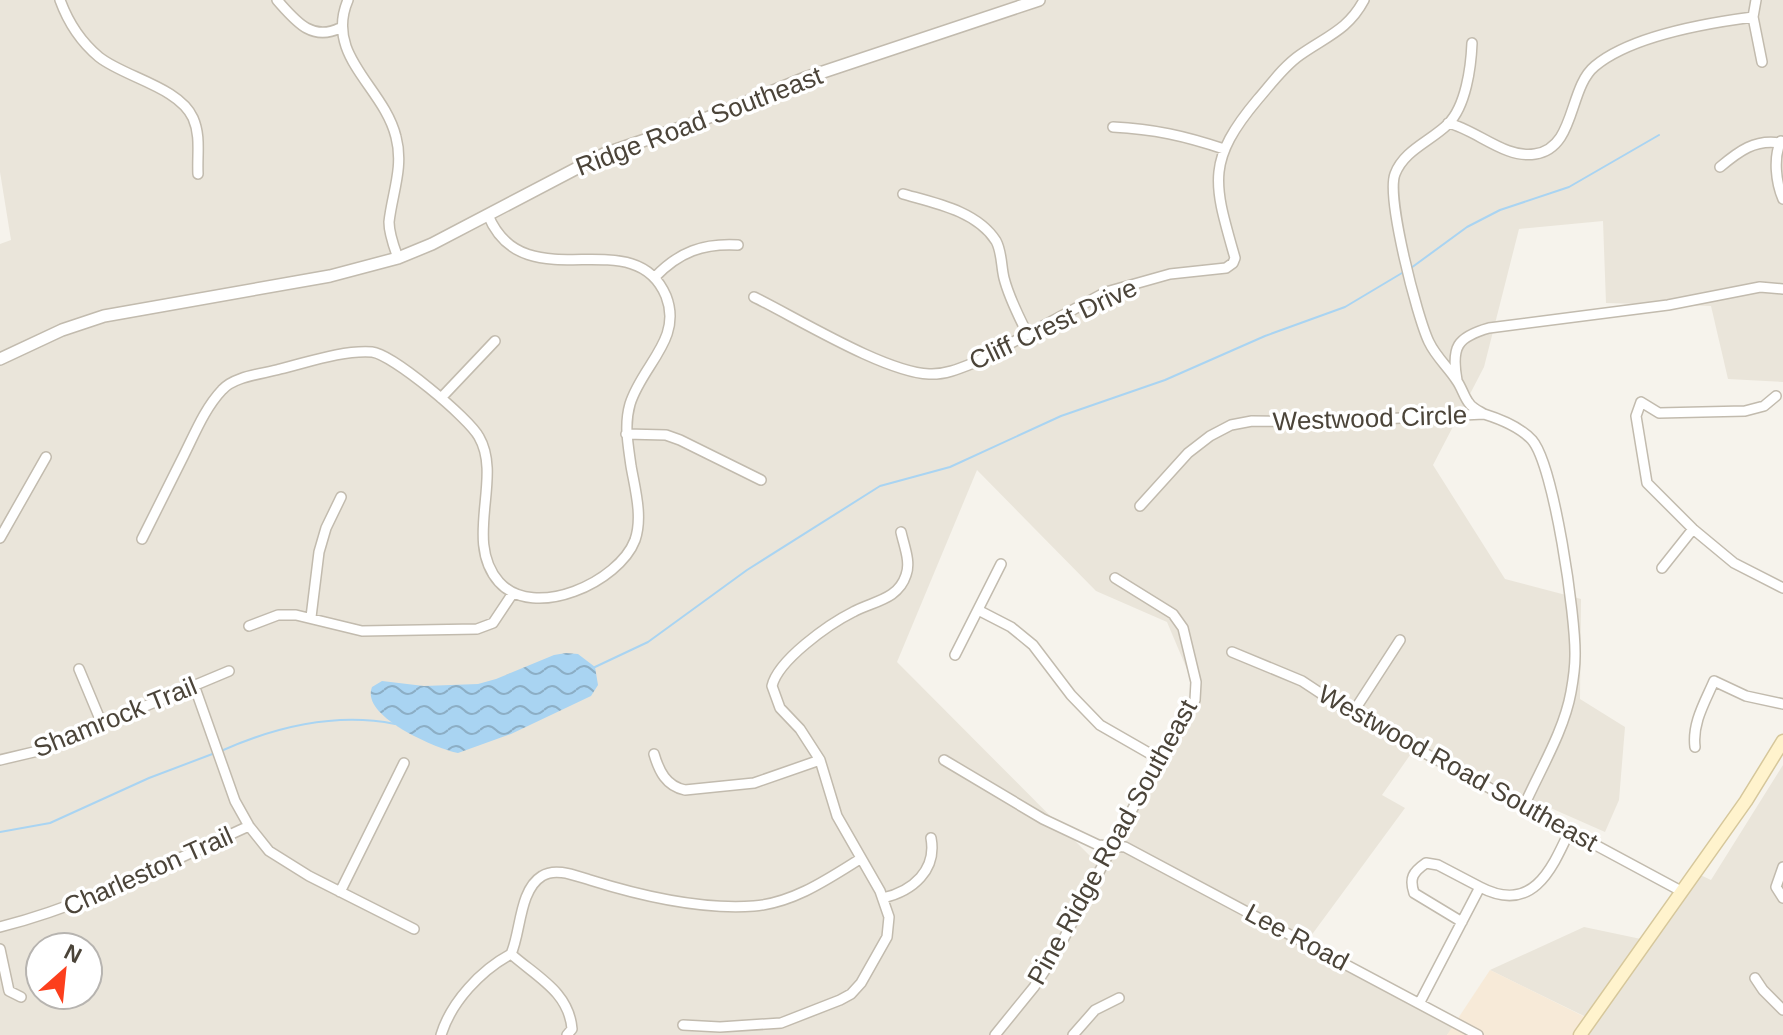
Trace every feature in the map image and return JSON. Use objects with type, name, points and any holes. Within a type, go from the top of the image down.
[{"type":"main road","points":[[1580,1035],[1746,801],[1783,741]]},
{"type":"street","points":[[60,0],[80,37],[100,57],[166,92],[192,115],[198,137],[198,174]]},
{"type":"street","points":[[277,0],[296,21],[312,31],[327,34],[340,28]]},
{"type":"street","points":[[348,0],[340,28],[352,63],[386,109],[397,138],[399,161],[396,195],[389,224],[398,258]]},
{"type":"street","name":"Ridge Road Southeast","points":[[0,359],[62,330],[104,316],[330,276],[398,258],[432,244],[604,154],[692,124],[816,74],[1039,0]]},
{"type":"street","name":"Cliff Crest Drive","points":[[754,297],[869,355],[901,368],[929,374],[955,370],[976,362],[1106,292],[1170,274],[1226,268],[1235,258],[1218,190],[1220,158],[1224,149],[1247,112],[1276,78],[1297,57],[1346,26],[1364,0]]},
{"type":"street","points":[[1756,0],[1753,17],[1762,62]]},
{"type":"street","points":[[1448,123],[1518,155],[1537,154],[1551,148],[1559,139],[1583,84],[1591,69],[1600,62],[1633,45],[1696,25],[1753,17]]},
{"type":"street","points":[[1472,43],[1471,69],[1466,88],[1448,123],[1399,167],[1394,177],[1393,197],[1417,309],[1425,331],[1470,405],[1484,414]]},
{"type":"street","points":[[1113,127],[1150,128],[1224,149]]},
{"type":"street","points":[[1720,167],[1740,150],[1765,141],[1782,141],[1777,154],[1777,168],[1783,199]]},
{"type":"street","points":[[903,194],[952,209],[989,232],[997,243],[1004,278],[1028,335]]},
{"type":"street","points":[[142,539],[199,426],[225,386],[333,356],[375,352],[393,361],[473,427],[484,448],[486,559],[490,571],[502,585],[513,593],[536,600],[560,597],[605,575],[623,559],[638,526],[636,490],[626,434],[628,413],[635,390],[669,335],[671,323],[667,299],[655,277],[630,263],[524,255],[503,242],[488,215]]},
{"type":"street","points":[[655,277],[683,253],[703,246],[738,245]]},
{"type":"street","points":[[1457,380],[1453,359],[1457,347],[1474,332],[1668,305],[1760,287],[1783,289]]},
{"type":"street","points":[[441,398],[495,341]]},
{"type":"street","points":[[1776,396],[1764,406],[1745,411],[1659,413],[1641,402],[1636,416],[1647,483],[1693,529],[1734,563],[1783,588]]},
{"type":"street","name":"Westwood Circle","points":[[1140,506],[1188,453],[1210,436],[1231,425],[1252,421],[1318,422],[1484,414],[1516,428],[1531,439],[1540,453],[1572,608],[1575,657],[1570,695],[1524,806]]},
{"type":"street","points":[[626,434],[666,435],[761,480]]},
{"type":"street","points":[[0,538],[46,457]]},
{"type":"street","points":[[311,617],[319,552],[326,528],[341,497]]},
{"type":"street","points":[[1662,568],[1693,529]]},
{"type":"street","points":[[683,1025],[720,1027],[781,1023],[840,1000],[861,983],[887,937],[889,917],[883,898],[837,816],[820,760],[800,729],[780,708],[773,693],[773,680],[790,659],[849,613],[890,597],[900,587],[908,572],[901,532]]},
{"type":"street","points":[[955,655],[1001,564]]},
{"type":"street","name":"Pine Ridge Road Southeast","points":[[995,1035],[1055,955],[1195,700],[1196,682],[1183,628],[1173,614],[1115,578]]},
{"type":"street","points":[[249,626],[278,615],[311,617],[362,631],[477,629],[493,623],[513,593]]},
{"type":"street","points":[[978,610],[1011,627],[1033,645],[1071,695],[1100,725],[1161,760]]},
{"type":"street","points":[[1352,714],[1400,640]]},
{"type":"street","name":"Westwood Road Southeast","points":[[1232,652],[1302,681],[1352,714],[1681,891]]},
{"type":"street","points":[[79,669],[102,724]]},
{"type":"street","name":"Shamrock Trail","points":[[0,760],[38,751],[229,671]]},
{"type":"street","points":[[1695,747],[1693,734],[1714,681],[1746,696],[1783,704]]},
{"type":"street","points":[[194,685],[235,801],[249,826],[269,851],[309,876],[414,929]]},
{"type":"street","points":[[654,754],[664,777],[675,788],[685,790],[754,783],[820,760]]},
{"type":"street","name":"Lee Road","points":[[944,760],[1043,819],[1098,845],[1125,847],[1478,1035]]},
{"type":"street","points":[[340,892],[404,763]]},
{"type":"street","name":"Charleston Trail","points":[[0,927],[44,916],[85,900],[249,826]]},
{"type":"street","points":[[1462,922],[1414,893],[1410,883],[1414,871],[1426,863],[1438,865],[1500,896],[1528,893],[1543,881],[1570,830]]},
{"type":"street","points":[[883,898],[907,890],[926,872],[933,852],[931,838]]},
{"type":"street","points":[[441,1035],[447,1018],[465,992],[511,954],[532,886],[543,875],[562,872],[649,896],[756,906],[806,890],[834,877],[860,859]]},
{"type":"street","points":[[1783,867],[1776,887],[1783,898]]},
{"type":"street","points":[[1420,1002],[1480,887]]},
{"type":"street","points":[[0,949],[9,991],[21,997]]},
{"type":"street","points":[[511,954],[565,1002],[571,1015],[572,1029],[567,1035]]},
{"type":"street","points":[[1755,978],[1783,1010]]},
{"type":"street","points":[[1073,1035],[1095,1010],[1119,998]]},
{"type":"street","points":[[781,1023],[783,1035]]},
{"type":"shaded area","points":[[0,0],[1783,0],[1783,382],[1728,379],[1711,306],[1606,303],[1603,221],[1519,229],[1484,367],[1433,465],[1505,579],[1581,599],[1580,699],[1625,727],[1619,800],[1605,832],[1415,748],[1382,795],[1405,808],[1305,944],[1455,1025],[1447,1035],[0,1035],[0,244],[11,240],[0,172]],"holes":[[[977,470],[1096,591],[1167,622],[1197,693],[1096,862],[897,662]]]},
{"type":"shaded area","points":[[1783,765],[1783,1035],[1575,1035],[1586,1017],[1490,970],[1584,927],[1641,939],[1694,872],[1711,880]]},
{"type":"shaded area","points":[[1490,970],[1587,1018],[1575,1035],[1447,1035]]},
{"type":"water","points":[[566,653],[578,654],[595,667],[598,685],[591,696],[511,734],[458,753],[433,745],[402,729],[377,709],[371,698],[372,687],[382,681],[424,686],[478,684]]},
{"type":"waterway","points":[[1411,268],[1467,227],[1500,210],[1569,187],[1659,135]]},
{"type":"waterway","points":[[595,667],[648,642],[747,570],[880,486],[950,467],[1061,416],[1165,380],[1265,336],[1345,307],[1402,273]]},
{"type":"waterway","points":[[221,751],[263,735],[306,724],[350,720],[395,724]]},
{"type":"waterway","points":[[0,832],[50,823],[149,778],[215,753]]}]
